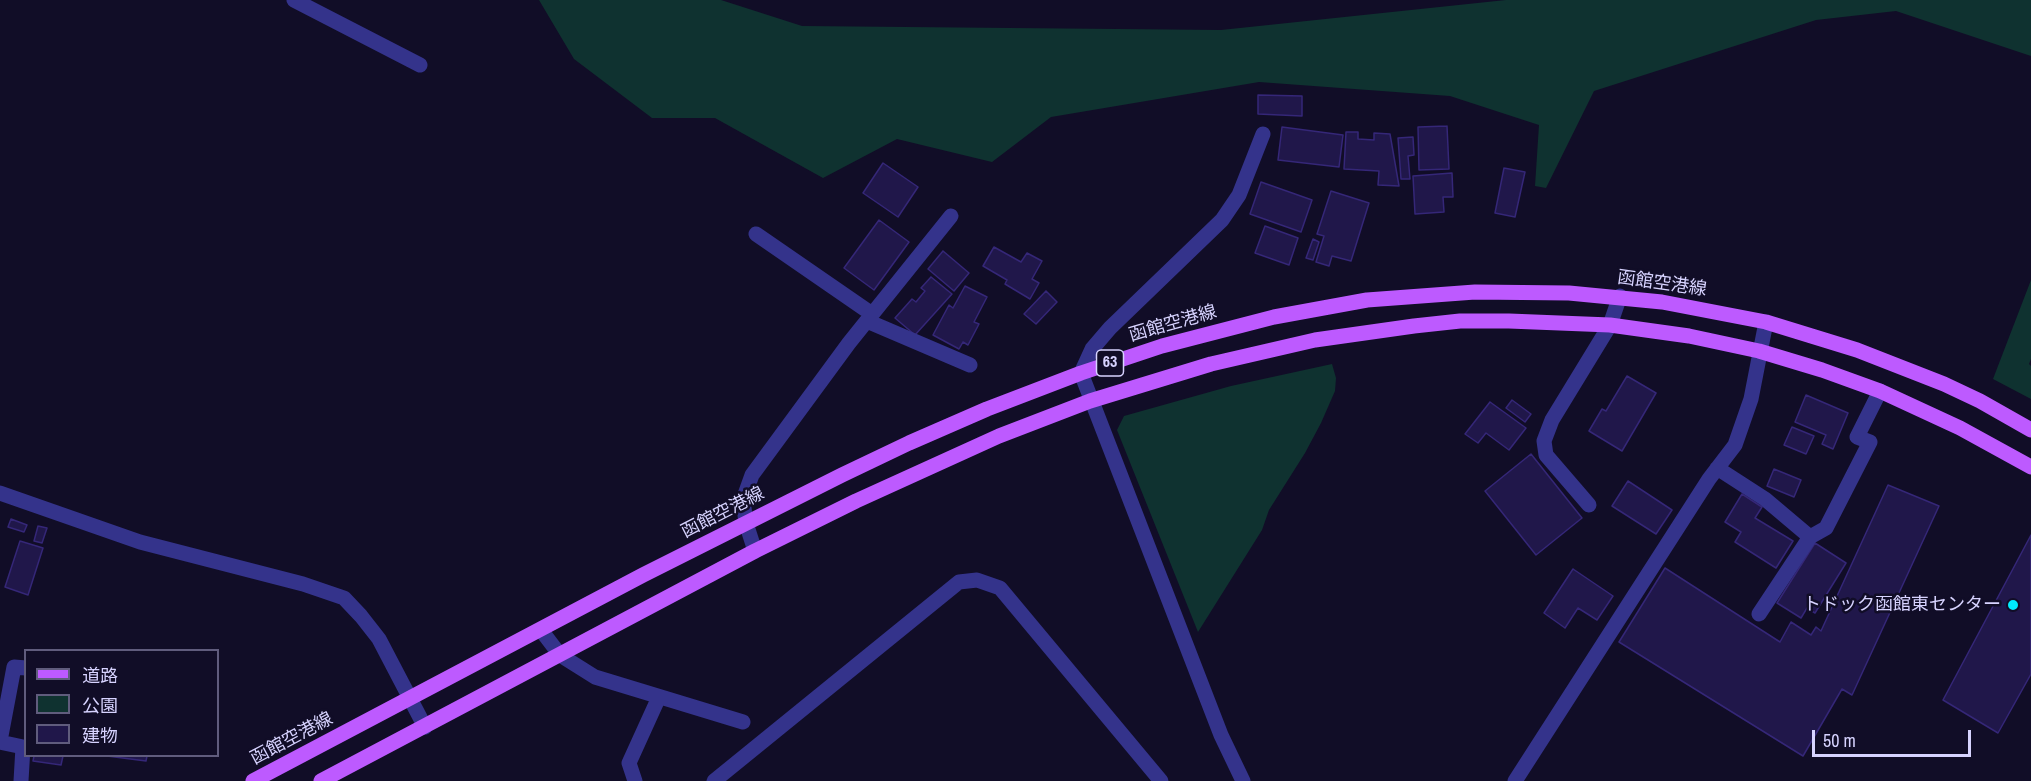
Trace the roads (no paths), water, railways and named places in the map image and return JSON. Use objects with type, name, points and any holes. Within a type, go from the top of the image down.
[{"type":"main road","name":"函館空港線","points":[[253,781],[746,523],[909,443],[987,409],[1081,373],[1162,346],[1274,317],[1367,300],[1475,292],[1620,296],[1766,322],[1857,350],[1901,366],[1980,401],[2031,430]]},
{"type":"main road","name":"63","points":[[321,781],[755,551],[855,501],[999,436],[1090,401],[1211,364],[1326,338],[1460,321],[1610,325],[1689,336],[1759,351],[1880,391],[1960,428],[2031,467]]},
{"type":"street","points":[[294,0],[420,65]]},
{"type":"street","points":[[1243,781],[1221,735],[1081,373],[1092,349],[1110,328],[1222,220],[1239,195],[1263,134]]},
{"type":"street","points":[[755,551],[746,523],[743,500],[752,475],[870,317],[951,216]]},
{"type":"street","points":[[756,234],[870,317],[970,365]]},
{"type":"street","points":[[1589,505],[1546,455],[1544,441],[1552,420],[1610,325],[1620,296]]},
{"type":"street","points":[[1515,781],[1734,445],[1751,399],[1766,322]]},
{"type":"street","points":[[1759,614],[1810,537],[1826,528],[1870,442],[1857,437],[1880,391]]},
{"type":"street","points":[[1717,468],[1765,499],[1810,537]]},
{"type":"street","points":[[0,493],[140,542],[303,584],[344,598],[379,639],[425,727]]},
{"type":"street","points":[[714,781],[959,582],[977,580],[1000,588],[1161,781]]},
{"type":"street","points":[[541,630],[560,655],[595,677],[743,722]]},
{"type":"street","points":[[21,781],[23,747],[0,741],[14,667],[24,668]]},
{"type":"street","points":[[636,781],[629,763],[659,697]]},
{"type":"place","name":"トドック函館東センター","points":[[2013,605]]}]
